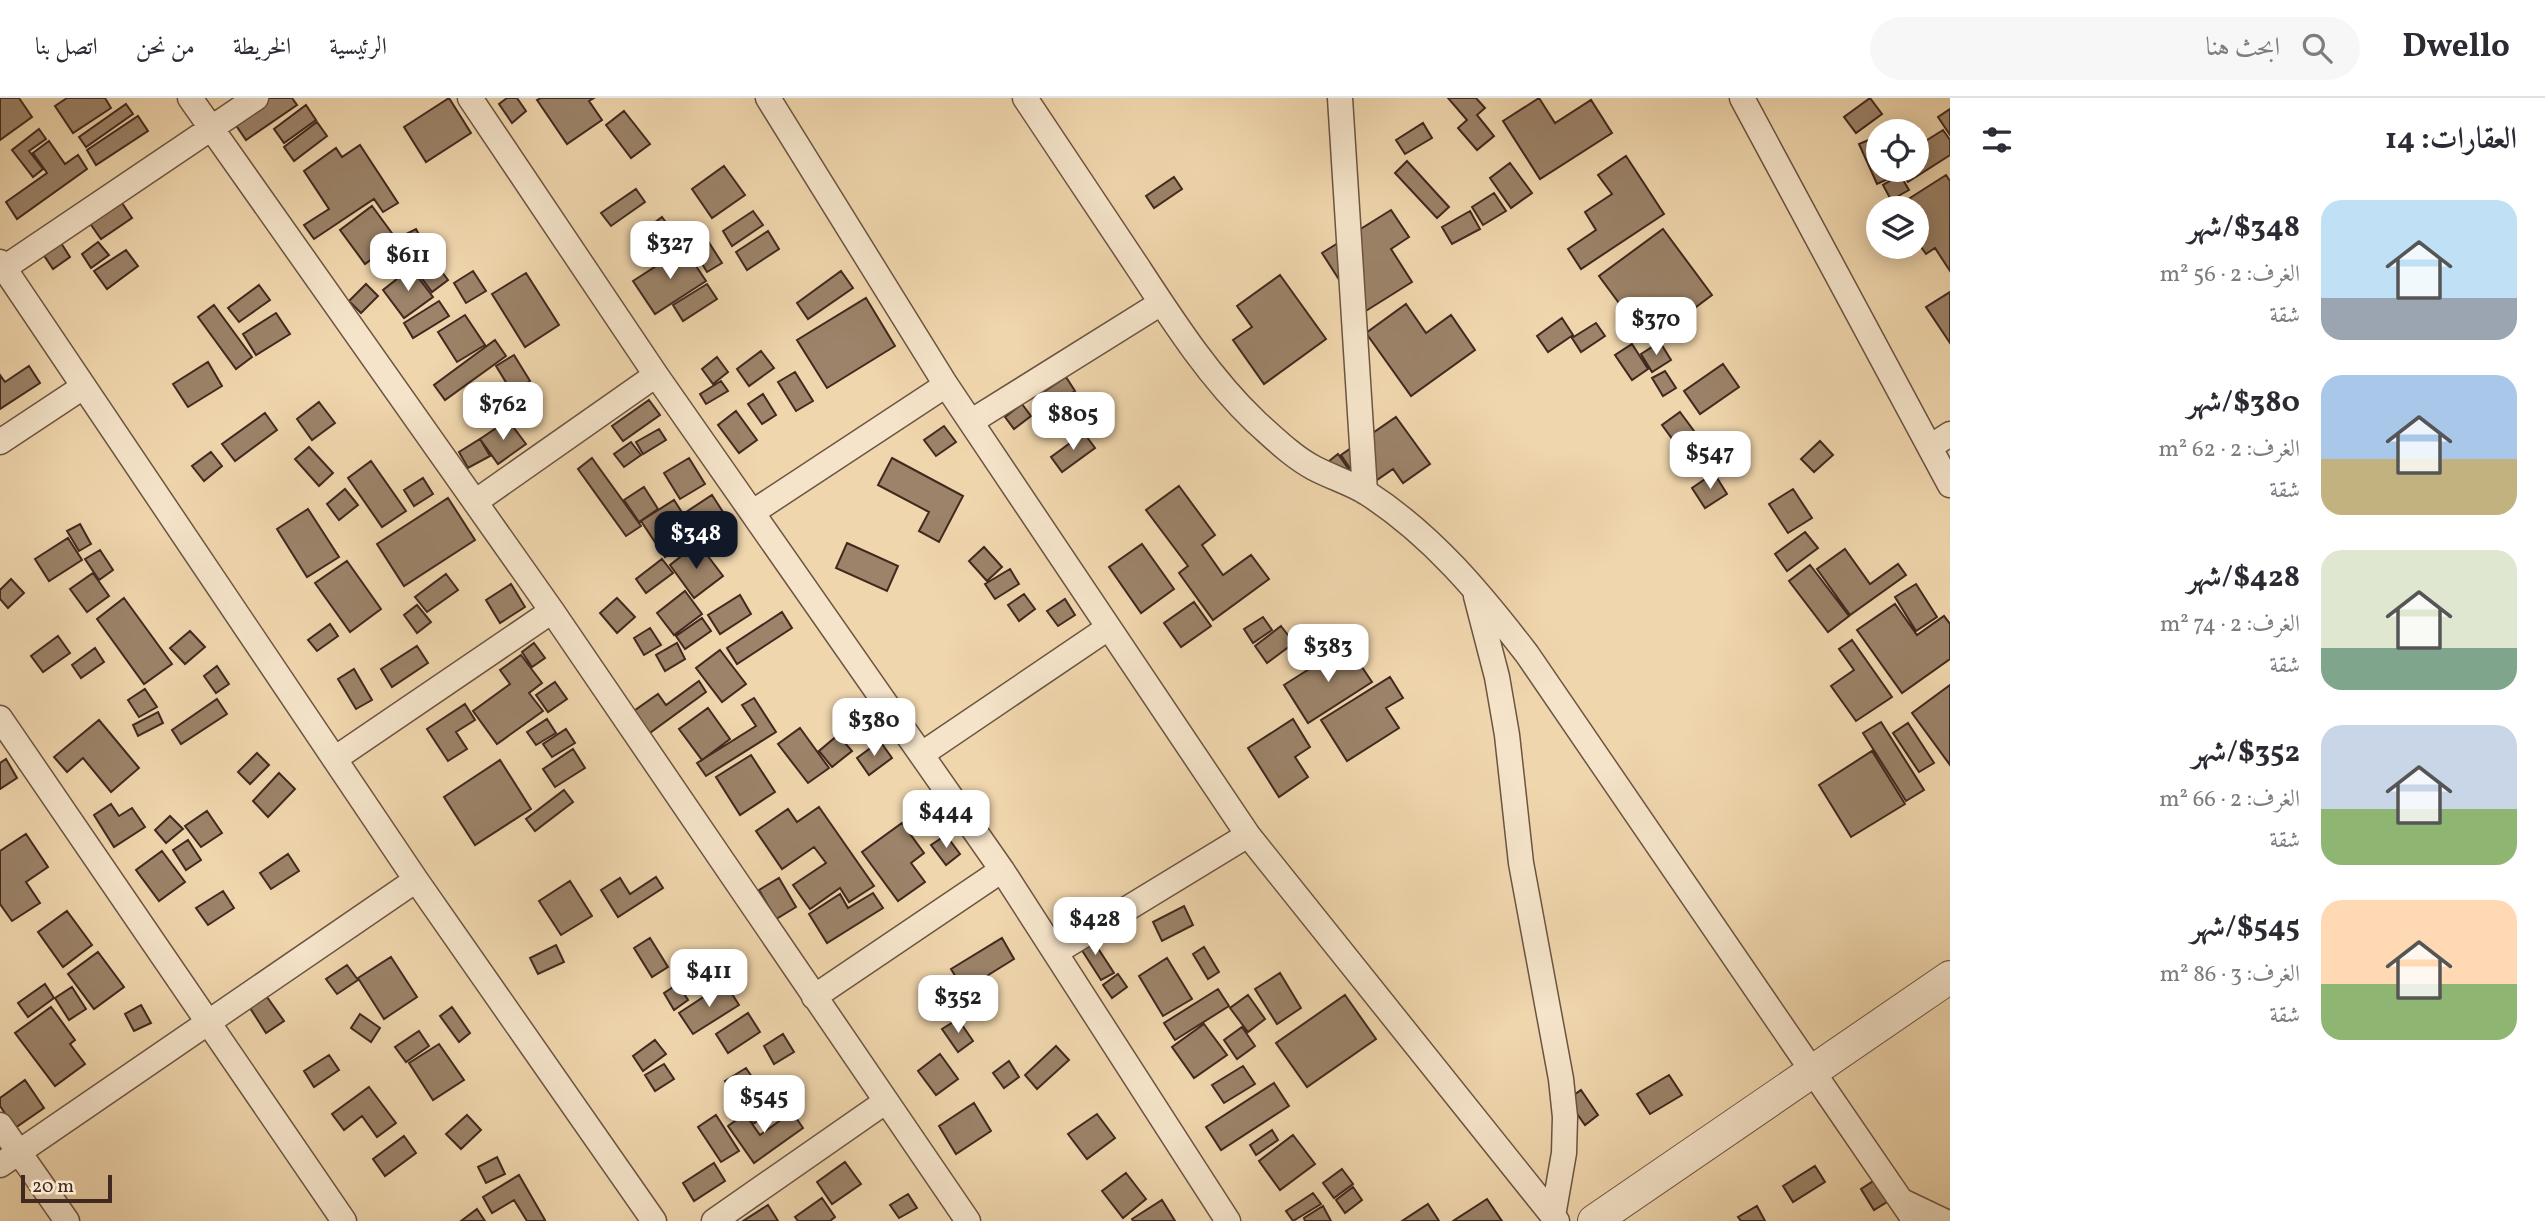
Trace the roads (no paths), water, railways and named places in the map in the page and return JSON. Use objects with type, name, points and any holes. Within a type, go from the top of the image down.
[{"type":"street","points":[[190,98],[552,611],[968,1221]]},
{"type":"street","points":[[256,98],[2,265],[416,880],[654,1221]]},
{"type":"street","points":[[470,98],[656,375],[1002,870],[1228,1221]]},
{"type":"street","points":[[768,98],[946,385],[1248,835],[1555,1218]]},
{"type":"street","points":[[1025,98],[1161,303],[1221,386],[1264,429],[1312,467],[1365,492],[1441,551],[1474,585],[1527,654],[1909,1211],[1944,1221]]},
{"type":"street","points":[[1340,98],[1365,492]]},
{"type":"street","points":[[1742,98],[1940,441],[1950,485]]},
{"type":"street","points":[[972,421],[1161,303]]},
{"type":"street","points":[[475,502],[656,375]]},
{"type":"street","points":[[753,512],[946,385]]},
{"type":"street","points":[[0,442],[83,387]]},
{"type":"street","points":[[1474,585],[1497,677],[1507,735],[1521,863],[1561,1079],[1565,1117],[1564,1153],[1555,1218]]},
{"type":"street","points":[[336,758],[552,611]]},
{"type":"street","points":[[922,754],[1108,628]]},
{"type":"street","points":[[0,718],[210,1022],[334,1217]]},
{"type":"street","points":[[1056,951],[1248,835]]},
{"type":"street","points":[[814,997],[1002,870]]},
{"type":"street","points":[[9,1159],[416,880]]},
{"type":"street","points":[[1600,1219],[1950,977]]},
{"type":"street","points":[[714,1221],[885,1102]]},
{"type":"street","points":[[0,1125],[9,1159],[67,1221]]}]
